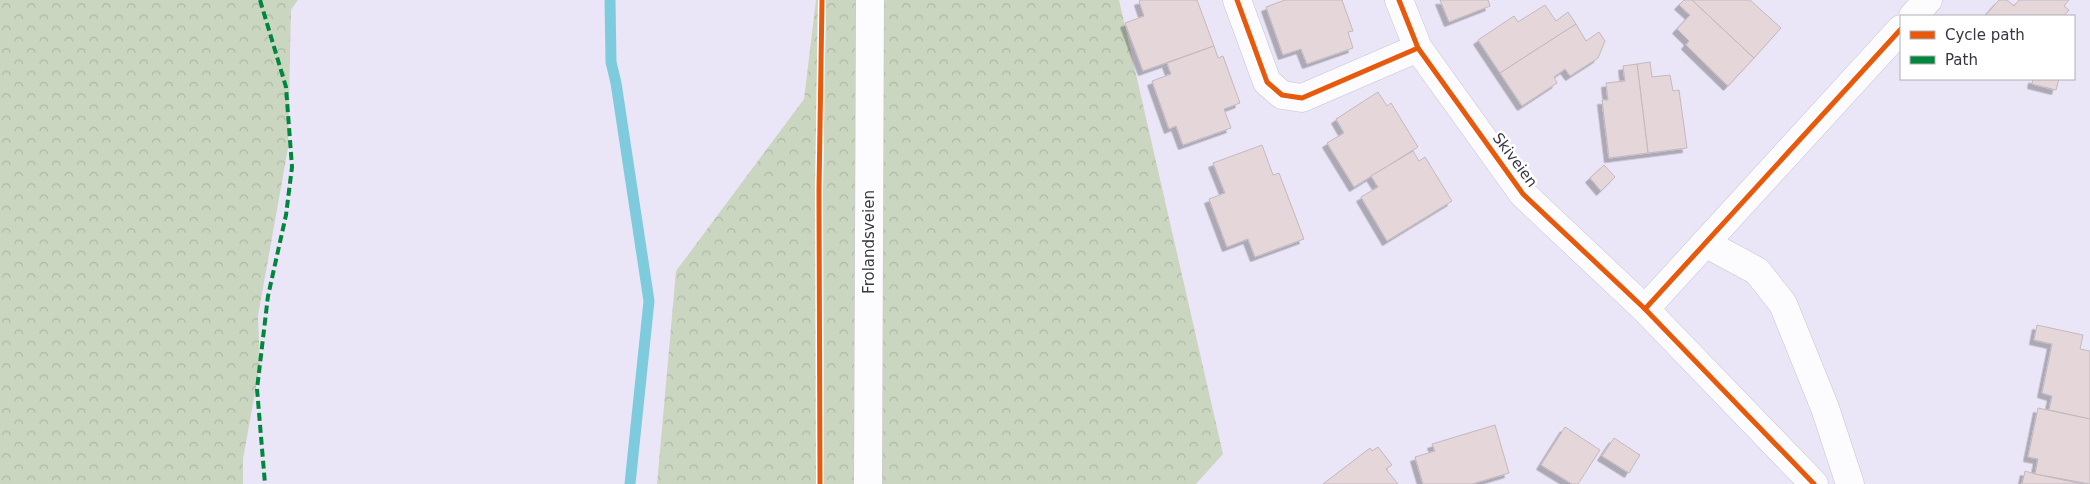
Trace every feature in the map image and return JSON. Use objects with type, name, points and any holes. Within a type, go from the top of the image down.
[{"type":"street","name":"Frolandsveien","points":[[868,484],[870,0]]},
{"type":"street","points":[[1237,0],[1267,82],[1282,96],[1302,98],[1418,48]]},
{"type":"street","name":"Skiveien","points":[[1399,0],[1418,48],[1523,194],[1645,309],[1814,484]]},
{"type":"street","points":[[1914,15],[1928,0]]},
{"type":"street","points":[[1645,309],[1900,31]]},
{"type":"street","points":[[1706,243],[1757,271],[1783,304],[1825,408],[1850,484]]},
{"type":"green space","points":[[0,0],[298,0],[291,10],[288,148],[258,316],[260,365],[243,459],[243,484],[0,484]]},
{"type":"green space","points":[[816,0],[1119,0],[1223,454],[1196,484],[657,484],[676,271],[804,99]]},
{"type":"building","points":[[1197,0],[1214,46],[1143,71],[1125,23],[1144,16],[1139,1]]},
{"type":"building","points":[[1285,0],[1342,0],[1353,31],[1348,32],[1353,48],[1307,64],[1301,49],[1283,55],[1266,7]]},
{"type":"building","points":[[1440,0],[1488,0],[1490,6],[1449,22]]},
{"type":"building","points":[[1684,0],[1692,0],[1754,58],[1728,86],[1686,45],[1689,41],[1677,29],[1690,15],[1679,5]]},
{"type":"building","points":[[1692,0],[1750,0],[1781,28],[1754,58]]},
{"type":"building","points":[[1999,0],[2007,0],[2014,6],[2019,0],[2069,0],[2064,6],[2069,10],[2065,15],[1986,15]]},
{"type":"building","points":[[1545,5],[1556,21],[1568,12],[1576,24],[1500,73],[1478,40],[1514,16],[1518,22]]},
{"type":"building","points":[[1576,24],[1586,41],[1599,32],[1605,41],[1598,58],[1570,76],[1565,69],[1554,77],[1557,83],[1522,106],[1500,73]]},
{"type":"building","points":[[1214,46],[1218,58],[1223,56],[1240,103],[1224,109],[1231,128],[1183,145],[1176,126],[1169,129],[1152,81],[1171,74],[1167,63]]},
{"type":"building","points":[[1650,62],[1652,77],[1670,75],[1673,91],[1679,90],[1687,148],[1648,153],[1637,64]]},
{"type":"building","points":[[1637,64],[1648,153],[1609,158],[1602,100],[1608,100],[1606,83],[1625,81],[1623,66]]},
{"type":"building","points":[[2033,80],[2059,80],[2056,90],[2032,84]]},
{"type":"building","points":[[1378,92],[1387,106],[1391,103],[1418,147],[1354,187],[1327,143],[1344,133],[1336,119]]},
{"type":"building","points":[[1262,145],[1273,175],[1279,173],[1304,239],[1255,257],[1248,239],[1227,247],[1209,199],[1225,193],[1213,163]]},
{"type":"building","points":[[1413,151],[1419,161],[1425,157],[1452,201],[1387,241],[1361,197],[1378,187],[1371,176]]},
{"type":"building","points":[[1604,165],[1615,177],[1601,191],[1590,178]]},
{"type":"building","points":[[2037,325],[2083,335],[2080,349],[2090,351],[2090,419],[2049,410],[2052,396],[2042,393],[2052,344],[2034,340]]},
{"type":"building","points":[[2038,408],[2090,419],[2090,484],[2035,474],[2038,459],[2028,457]]},
{"type":"building","points":[[1495,425],[1509,473],[1472,484],[1423,484],[1415,457],[1435,451],[1432,444]]},
{"type":"building","points":[[1565,427],[1600,450],[1578,484],[1572,484],[1541,465]]},
{"type":"building","points":[[1614,438],[1640,455],[1629,473],[1602,456]]},
{"type":"building","points":[[1378,447],[1392,465],[1386,469],[1398,484],[1323,484],[1370,448],[1372,451]]},
{"type":"building","points":[[2025,471],[2035,474],[2083,484],[2022,484]]},
{"type":"waterway","points":[[610,0],[611,62],[616,83],[649,301],[630,484]]},
{"type":"marked path","points":[[260,0],[286,87],[292,167],[286,215],[268,296],[257,389],[265,484]]},
{"type":"cycle path","points":[[820,484],[819,190],[822,0]]},
{"type":"cycle path","points":[[1237,0],[1267,82],[1282,95],[1302,98],[1418,48]]},
{"type":"cycle path","points":[[1399,0],[1418,48],[1523,194],[1645,309],[1814,484]]},
{"type":"cycle path","points":[[1645,309],[1900,30]]}]
